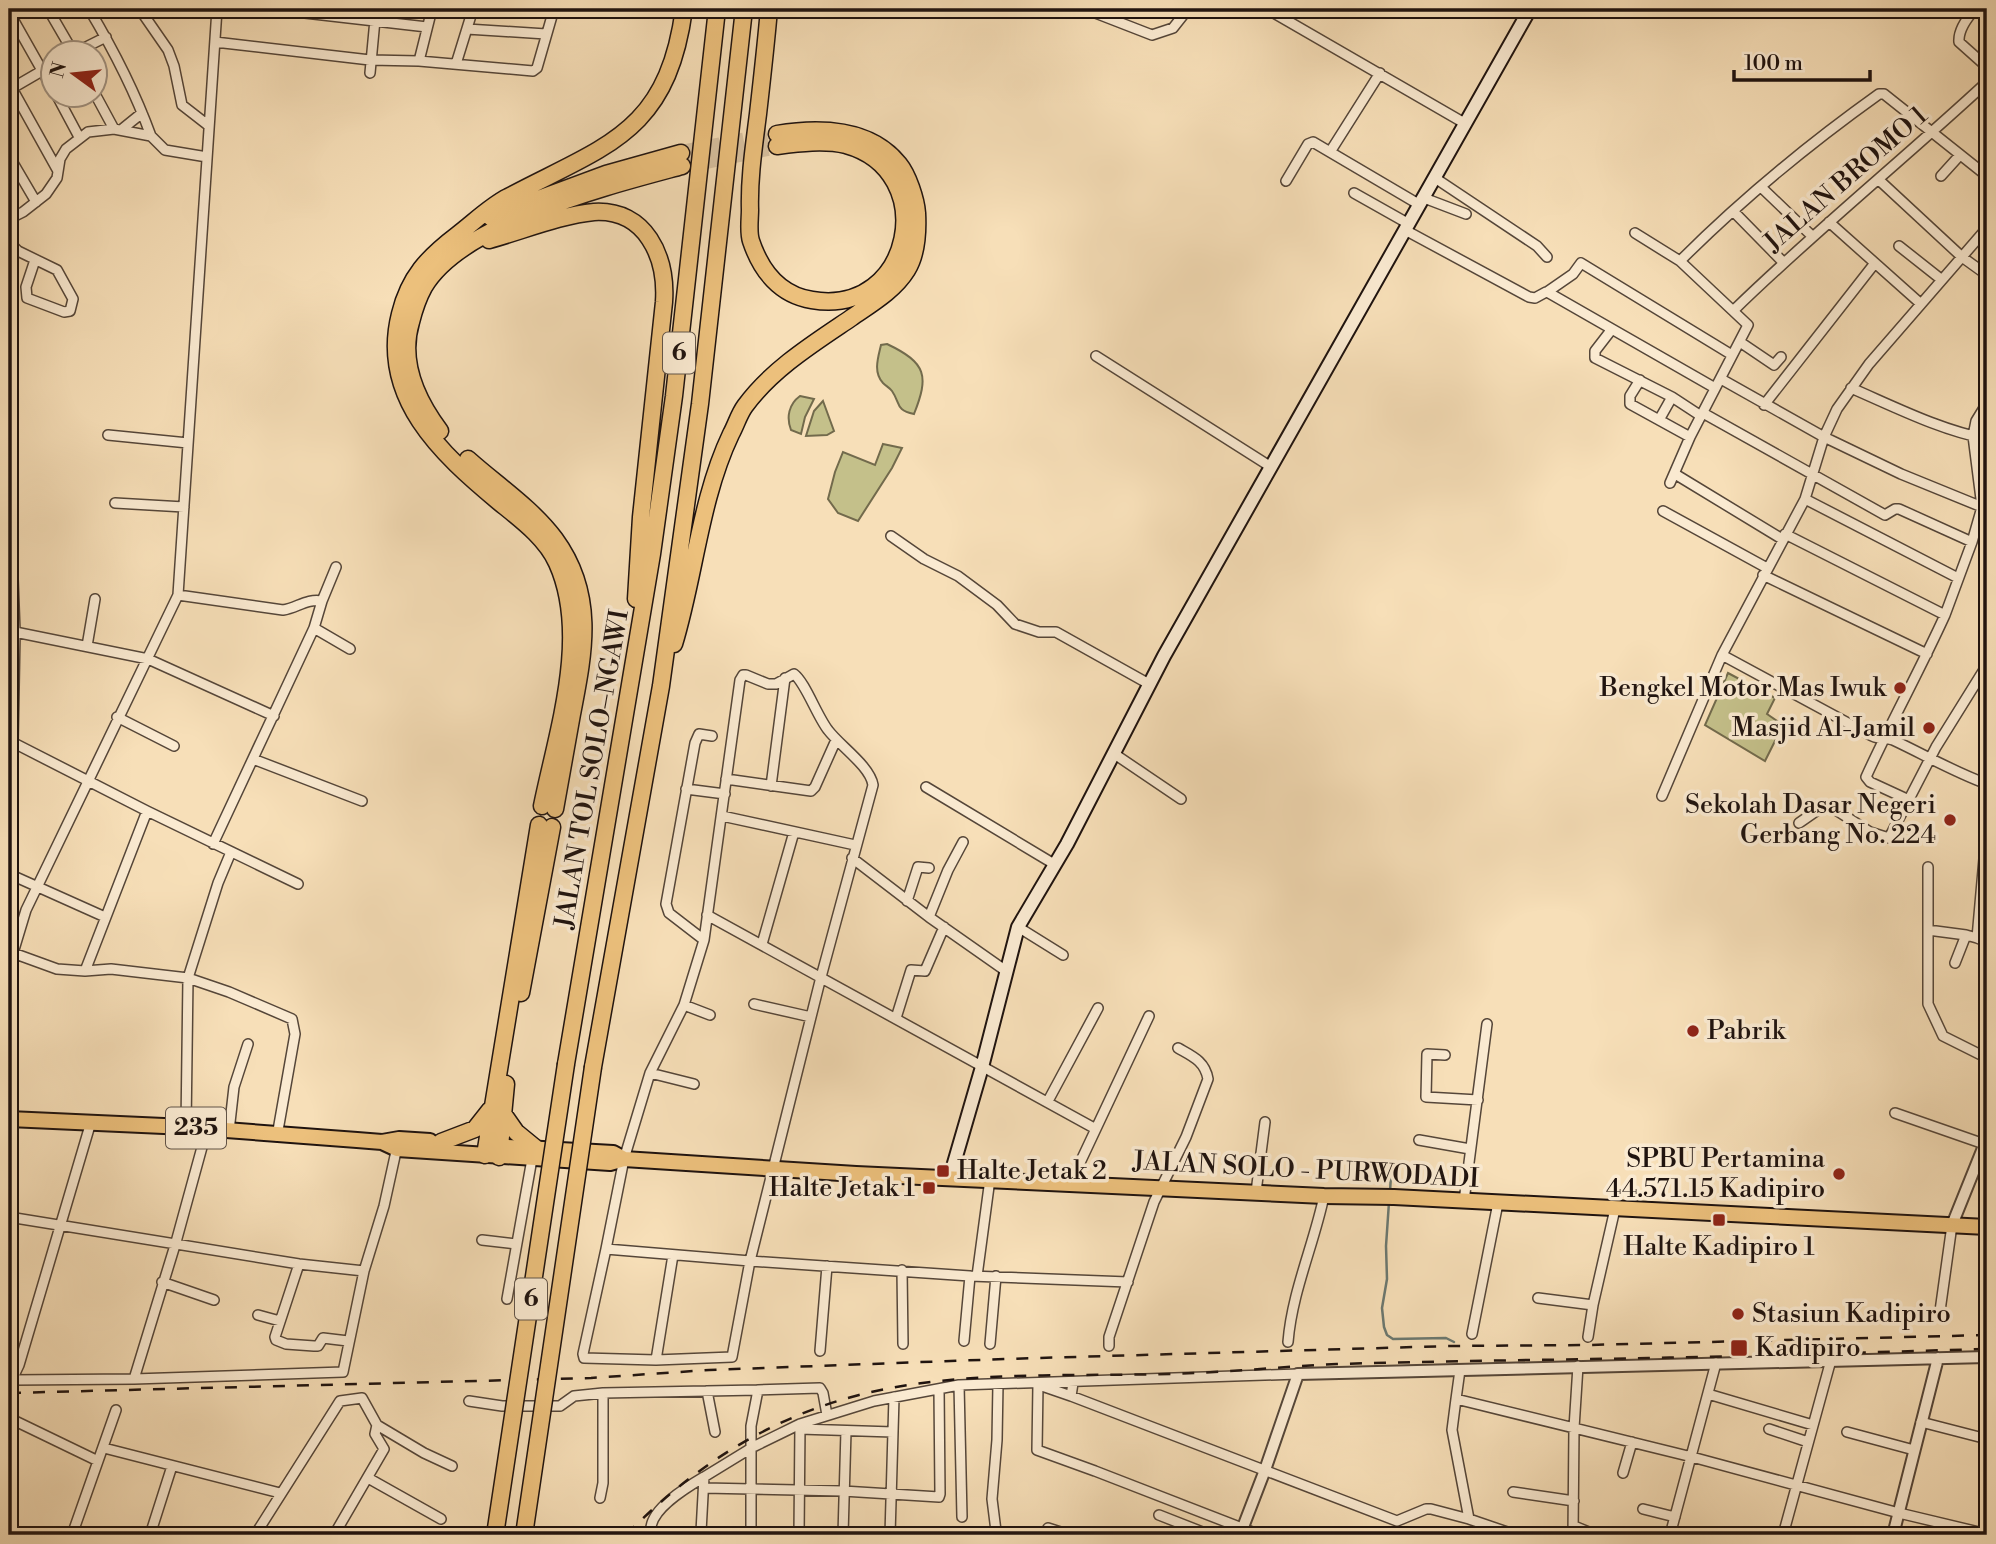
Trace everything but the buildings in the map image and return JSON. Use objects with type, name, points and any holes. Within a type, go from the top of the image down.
[{"type":"highway","points":[[471,224],[606,174],[681,159],[498,227],[456,253],[425,285],[413,312],[408,332],[406,348],[410,379],[433,421],[451,444],[531,512],[555,539],[572,567],[582,606],[584,648],[548,808],[570,668],[570,606],[557,562],[535,532],[442,449],[412,411],[403,392],[394,346],[410,283],[434,253],[471,224],[505,198],[607,146],[632,126],[663,87],[673,61],[684,9]]},
{"type":"highway","name":"JALAN TOL SOLO–NGAWI","points":[[495,1535],[566,1064],[630,696],[674,396],[717,9]]},
{"type":"highway","name":"JALAN TOL SOLO–NGAWI","points":[[524,1535],[593,1068],[661,686],[700,404],[744,9]]},
{"type":"highway","points":[[661,686],[683,614],[719,460],[745,407],[774,374],[883,296],[907,270],[918,233],[916,204],[901,165],[881,146],[849,134],[820,129],[777,140],[845,145],[868,154],[891,175],[904,205],[905,228],[902,249],[892,270],[870,290],[849,300],[827,303],[795,295],[768,277],[750,239],[750,187],[769,9]]},
{"type":"highway","points":[[469,246],[575,215],[597,212],[624,217],[642,229],[653,242],[662,265],[664,302],[641,517],[630,696]]},
{"type":"highway","points":[[492,1151],[497,1110],[516,1023],[545,826]]},
{"type":"highway","points":[[431,1145],[475,1129],[497,1110]]},
{"type":"highway","points":[[497,1110],[535,1154]]},
{"type":"main road","points":[[950,1177],[1018,927],[1073,833],[1150,684],[1271,467],[1530,9]]},
{"type":"main road","name":"JALAN SOLO - PURWODADI","points":[[9,1119],[186,1127],[535,1154],[613,1153],[624,1159],[773,1168],[1987,1227]]},
{"type":"street","points":[[48,9],[66,38]]},
{"type":"street","points":[[89,9],[106,37],[151,136],[165,150],[206,157]]},
{"type":"street","points":[[9,997],[17,934],[37,886],[178,595],[218,9]]},
{"type":"street","points":[[270,9],[427,27]]},
{"type":"street","points":[[370,73],[376,9]]},
{"type":"street","points":[[419,61],[432,9]]},
{"type":"street","points":[[456,64],[473,9]]},
{"type":"street","points":[[215,42],[370,60],[419,61],[535,71],[554,9]]},
{"type":"street","points":[[1086,9],[1152,35],[1173,28],[1188,9]]},
{"type":"street","points":[[1267,9],[1465,124]]},
{"type":"street","points":[[1975,9],[1958,38],[1959,42],[1987,67]]},
{"type":"street","points":[[141,11],[168,50],[174,65],[182,105],[209,126]]},
{"type":"street","points":[[9,12],[38,61]]},
{"type":"street","points":[[467,29],[546,34]]},
{"type":"street","points":[[38,73],[10,87],[58,171]]},
{"type":"street","points":[[1330,152],[1380,74]]},
{"type":"street","name":"JALAN BROMO 1","points":[[1734,310],[1783,262],[1987,82]]},
{"type":"street","points":[[1680,261],[1761,187],[1879,94],[1884,94],[1987,176]]},
{"type":"street","points":[[63,108],[79,137]]},
{"type":"street","points":[[104,108],[118,130]]},
{"type":"street","points":[[118,130],[142,113]]},
{"type":"street","points":[[9,219],[51,189],[60,159],[79,137],[97,130],[118,130],[151,136]]},
{"type":"street","points":[[1286,181],[1308,144],[1315,143],[1422,201],[1466,215]]},
{"type":"street","points":[[1941,176],[1960,155]]},
{"type":"street","points":[[9,156],[12,168],[36,202]]},
{"type":"street","points":[[1435,178],[1537,246],[1548,257]]},
{"type":"street","points":[[1879,180],[1962,257],[1987,275]]},
{"type":"street","points":[[1761,187],[1812,236]]},
{"type":"street","points":[[1354,193],[1407,227],[1529,297],[1535,298],[1547,292],[1573,274],[1581,264],[1732,355]]},
{"type":"street","points":[[1733,211],[1783,262]]},
{"type":"street","points":[[1829,222],[1921,304]]},
{"type":"street","points":[[1661,796],[1722,655],[1805,499],[1824,437],[1837,409],[1851,388],[1987,228]]},
{"type":"street","points":[[1635,233],[1680,261],[1748,325],[1672,479],[1783,537],[1945,615]]},
{"type":"street","points":[[9,242],[18,251],[57,270],[63,276],[73,299],[70,312],[27,298],[26,287],[35,260]]},
{"type":"street","points":[[1899,246],[1942,280]]},
{"type":"street","points":[[1764,405],[1875,263]]},
{"type":"street","points":[[1547,292],[1612,329],[1824,437],[1902,474],[1982,507]]},
{"type":"street","points":[[1612,329],[1595,351],[1595,358],[1672,397],[1885,515],[1899,509],[1972,542]]},
{"type":"street","points":[[1740,342],[1774,365],[1781,357]]},
{"type":"street","points":[[1096,356],[1271,467]]},
{"type":"street","points":[[1640,380],[1630,396],[1630,404],[1690,438]]},
{"type":"street","points":[[1851,388],[1915,416],[1987,439]]},
{"type":"street","points":[[1659,419],[1672,397]]},
{"type":"street","points":[[1909,800],[1867,779],[1884,738],[1945,615],[1972,542],[1982,507],[1973,436],[1976,421],[1987,403]]},
{"type":"street","points":[[108,435],[188,443]]},
{"type":"street","points":[[1805,499],[1958,578]]},
{"type":"street","points":[[115,503],[184,507]]},
{"type":"street","points":[[1663,511],[1765,572],[1927,654]]},
{"type":"street","points":[[891,536],[924,559],[958,576],[987,597],[1015,624],[1039,632],[1056,632],[1150,684]]},
{"type":"street","points":[[214,844],[319,617],[321,601],[336,567]]},
{"type":"street","points":[[13,579],[15,632],[12,654],[11,741],[298,884]]},
{"type":"street","points":[[178,595],[283,610],[311,600],[321,601]]},
{"type":"street","points":[[87,646],[95,598]]},
{"type":"street","points":[[314,628],[350,649]]},
{"type":"street","points":[[15,632],[148,659],[274,716]]},
{"type":"street","points":[[1722,655],[1878,739],[1888,738],[1930,760],[1987,784]]},
{"type":"street","points":[[1799,823],[1828,805],[1870,832],[1889,838],[1930,760],[1987,665]]},
{"type":"street","points":[[794,674],[800,679],[817,716],[836,740],[869,773],[873,781],[750,1261],[732,1357],[656,1360],[584,1358],[624,1159],[650,1073],[684,1005],[704,940],[741,677],[746,675],[768,684],[776,684],[794,674]]},
{"type":"street","points":[[771,786],[785,678]]},
{"type":"street","points":[[117,717],[174,746]]},
{"type":"street","points":[[704,940],[667,909],[696,737],[699,734],[712,736]]},
{"type":"street","points":[[726,779],[811,791],[836,740]]},
{"type":"street","points":[[1113,753],[1181,799]]},
{"type":"street","points":[[253,759],[362,801]]},
{"type":"street","points":[[926,787],[1054,864]]},
{"type":"street","points":[[686,789],[725,794]]},
{"type":"street","points":[[85,971],[147,811]]},
{"type":"street","points":[[722,816],[855,845]]},
{"type":"street","points":[[1977,938],[1987,825]]},
{"type":"street","points":[[762,944],[794,832]]},
{"type":"street","points":[[929,917],[963,842]]},
{"type":"street","points":[[186,1127],[188,978],[218,883],[231,852]]},
{"type":"street","points":[[852,858],[907,901],[1006,971]]},
{"type":"street","points":[[907,901],[918,867],[929,868]]},
{"type":"street","points":[[1928,867],[1928,1003],[1943,1036],[1987,1058]]},
{"type":"street","points":[[9,874],[105,917]]},
{"type":"street","points":[[707,915],[1094,1128]]},
{"type":"street","points":[[896,1018],[910,971],[925,971],[944,927]]},
{"type":"street","points":[[1018,927],[1063,955]]},
{"type":"street","points":[[1928,930],[1966,934],[1987,942]]},
{"type":"street","points":[[1955,963],[1966,934]]},
{"type":"street","points":[[13,953],[57,969],[111,969],[188,978],[229,992],[293,1021],[295,1034],[277,1136]]},
{"type":"street","points":[[754,1004],[811,1017]]},
{"type":"street","points":[[684,1005],[710,1015]]},
{"type":"street","points":[[1048,1101],[1098,1008]]},
{"type":"street","points":[[1070,1184],[1094,1128],[1149,1016]]},
{"type":"street","points":[[1464,1200],[1487,1024]]},
{"type":"street","points":[[229,1131],[234,1087],[248,1044]]},
{"type":"street","points":[[1109,1346],[1109,1337],[1160,1187],[1186,1137],[1208,1079],[1207,1071],[1198,1059],[1178,1048]]},
{"type":"street","points":[[1445,1055],[1427,1055],[1426,1097],[1478,1100]]},
{"type":"street","points":[[650,1073],[694,1084]]},
{"type":"street","points":[[1895,1113],[1986,1142],[1952,1225],[1940,1311]]},
{"type":"street","points":[[91,1122],[62,1224],[11,1383],[343,1372],[364,1271],[384,1206],[398,1144]]},
{"type":"street","points":[[1256,1192],[1265,1122]]},
{"type":"street","points":[[134,1379],[207,1129]]},
{"type":"street","points":[[1419,1140],[1470,1149]]},
{"type":"street","points":[[507,1299],[535,1154]]},
{"type":"street","points":[[964,1341],[990,1179]]},
{"type":"street","points":[[1288,1342],[1292,1315],[1324,1196]]},
{"type":"street","points":[[1472,1334],[1499,1203]]},
{"type":"street","points":[[1588,1337],[1615,1209]]},
{"type":"street","points":[[9,1217],[299,1264],[364,1271]]},
{"type":"street","points":[[482,1240],[516,1244]]},
{"type":"street","points":[[606,1249],[974,1276],[1128,1282]]},
{"type":"street","points":[[656,1360],[673,1255]]},
{"type":"street","points":[[299,1264],[275,1337],[280,1343],[314,1346],[318,1346],[323,1338],[348,1341]]},
{"type":"street","points":[[820,1351],[827,1266]]},
{"type":"street","points":[[902,1270],[902,1344]]},
{"type":"street","points":[[990,1344],[996,1276]]},
{"type":"street","points":[[162,1282],[215,1300]]},
{"type":"street","points":[[1538,1298],[1593,1305]]},
{"type":"street","points":[[258,1315],[280,1321]]},
{"type":"street","points":[[651,1532],[650,1524],[654,1516],[685,1488],[704,1483],[753,1447],[827,1415],[894,1397],[959,1385],[1578,1366],[1987,1357]]},
{"type":"street","points":[[1893,1535],[1938,1358]]},
{"type":"street","points":[[1783,1535],[1831,1360]]},
{"type":"street","points":[[1670,1535],[1716,1363]]},
{"type":"street","points":[[1578,1366],[1574,1428],[1573,1531],[1596,1535]]},
{"type":"street","points":[[1460,1370],[1452,1430],[1469,1519]]},
{"type":"street","points":[[1241,1532],[1297,1374]]},
{"type":"street","points":[[1071,1396],[1073,1383]]},
{"type":"street","points":[[998,1384],[992,1508],[996,1531],[1003,1535]]},
{"type":"street","points":[[1038,1384],[1397,1521],[1430,1509],[1516,1535]]},
{"type":"street","points":[[1038,1384],[1037,1450],[1095,1471],[1241,1532],[1260,1535]]},
{"type":"street","points":[[959,1385],[962,1517]]},
{"type":"street","points":[[469,1401],[502,1406],[560,1406],[574,1396],[820,1388],[827,1415]]},
{"type":"street","points":[[704,1483],[799,1492],[843,1491],[940,1496],[939,1389]]},
{"type":"street","points":[[751,1535],[751,1426],[758,1390]]},
{"type":"street","points":[[707,1391],[715,1432]]},
{"type":"street","points":[[600,1498],[603,1483],[603,1394]]},
{"type":"street","points":[[1708,1394],[1813,1425]]},
{"type":"street","points":[[890,1535],[894,1397]]},
{"type":"street","points":[[255,1535],[340,1401],[362,1398],[377,1425],[452,1466]]},
{"type":"street","points":[[1456,1399],[1987,1534]]},
{"type":"street","points":[[72,1535],[116,1410]]},
{"type":"street","points":[[9,1418],[98,1461]]},
{"type":"street","points":[[1921,1422],[1987,1439]]},
{"type":"street","points":[[334,1535],[384,1449],[375,1434],[377,1425]]},
{"type":"street","points":[[800,1427],[893,1432]]},
{"type":"street","points":[[799,1535],[800,1427]]},
{"type":"street","points":[[1769,1429],[1808,1442]]},
{"type":"street","points":[[843,1535],[846,1431]]},
{"type":"street","points":[[1847,1432],[1914,1450]]},
{"type":"street","points":[[1623,1474],[1632,1442]]},
{"type":"street","points":[[104,1448],[280,1493]]},
{"type":"street","points":[[150,1535],[172,1465]]},
{"type":"street","points":[[368,1478],[441,1519]]},
{"type":"street","points":[[595,1535],[701,1532],[704,1483]]},
{"type":"street","points":[[1513,1492],[1574,1501]]},
{"type":"street","points":[[1643,1509],[1675,1517]]},
{"type":"street","points":[[1158,1515],[1210,1535]]},
{"type":"street","points":[[1048,1528],[1070,1535]]},
{"type":"street","points":[[9,1533],[15,1535]]},
{"type":"shaded area","points":[[887,344],[910,358],[921,372],[922,390],[914,414],[901,408],[878,374],[881,345]]},
{"type":"shaded area","points":[[800,396],[814,399],[805,417],[801,434],[791,430],[789,420],[791,407]]},
{"type":"shaded area","points":[[823,401],[834,431],[827,435],[806,436],[814,411]]},
{"type":"shaded area","points":[[883,444],[902,448],[858,521],[838,513],[828,499],[843,452],[875,465]]},
{"type":"shaded area","points":[[1728,673],[1775,698],[1767,714],[1783,725],[1765,761],[1705,725]]},
{"type":"waterway","points":[[1390,1192],[1391,1175]]},
{"type":"waterway","points":[[1389,1202],[1387,1279],[1382,1308],[1387,1335],[1393,1339],[1446,1338],[1454,1342]]},
{"type":"tunnel","points":[[681,153],[777,134]]},
{"type":"tunnel","points":[[682,166],[777,146]]},
{"type":"railway","points":[[9,1393],[591,1378],[709,1370],[1004,1359],[1449,1346],[1987,1335]]},
{"type":"railway","points":[[626,1535],[677,1488],[732,1449],[762,1432],[825,1405],[859,1395],[940,1381],[983,1377],[1196,1373],[1337,1364],[1987,1349]]},
{"type":"place","name":"Bengkel Motor Mas Iwuk","points":[[1900,688]]},
{"type":"place","name":"Masjid Al-Jamil","points":[[1929,728]]},
{"type":"place","name":"Sekolah Dasar Negeri Gerbang No. 224","points":[[1950,820]]},
{"type":"place","name":"Pabrik","points":[[1693,1031]]},
{"type":"place","name":"Halte Jetak 2","points":[[943,1171]]},
{"type":"place","name":"SPBU Pertamina 44.571.15 Kadipiro","points":[[1839,1174]]},
{"type":"place","name":"Halte Jetak 1","points":[[929,1188]]},
{"type":"place","name":"Halte Kadipiro 1","points":[[1719,1220]]},
{"type":"place","name":"Stasiun Kadipiro","points":[[1738,1314]]},
{"type":"place","name":"Kadipiro","points":[[1739,1348]]}]
